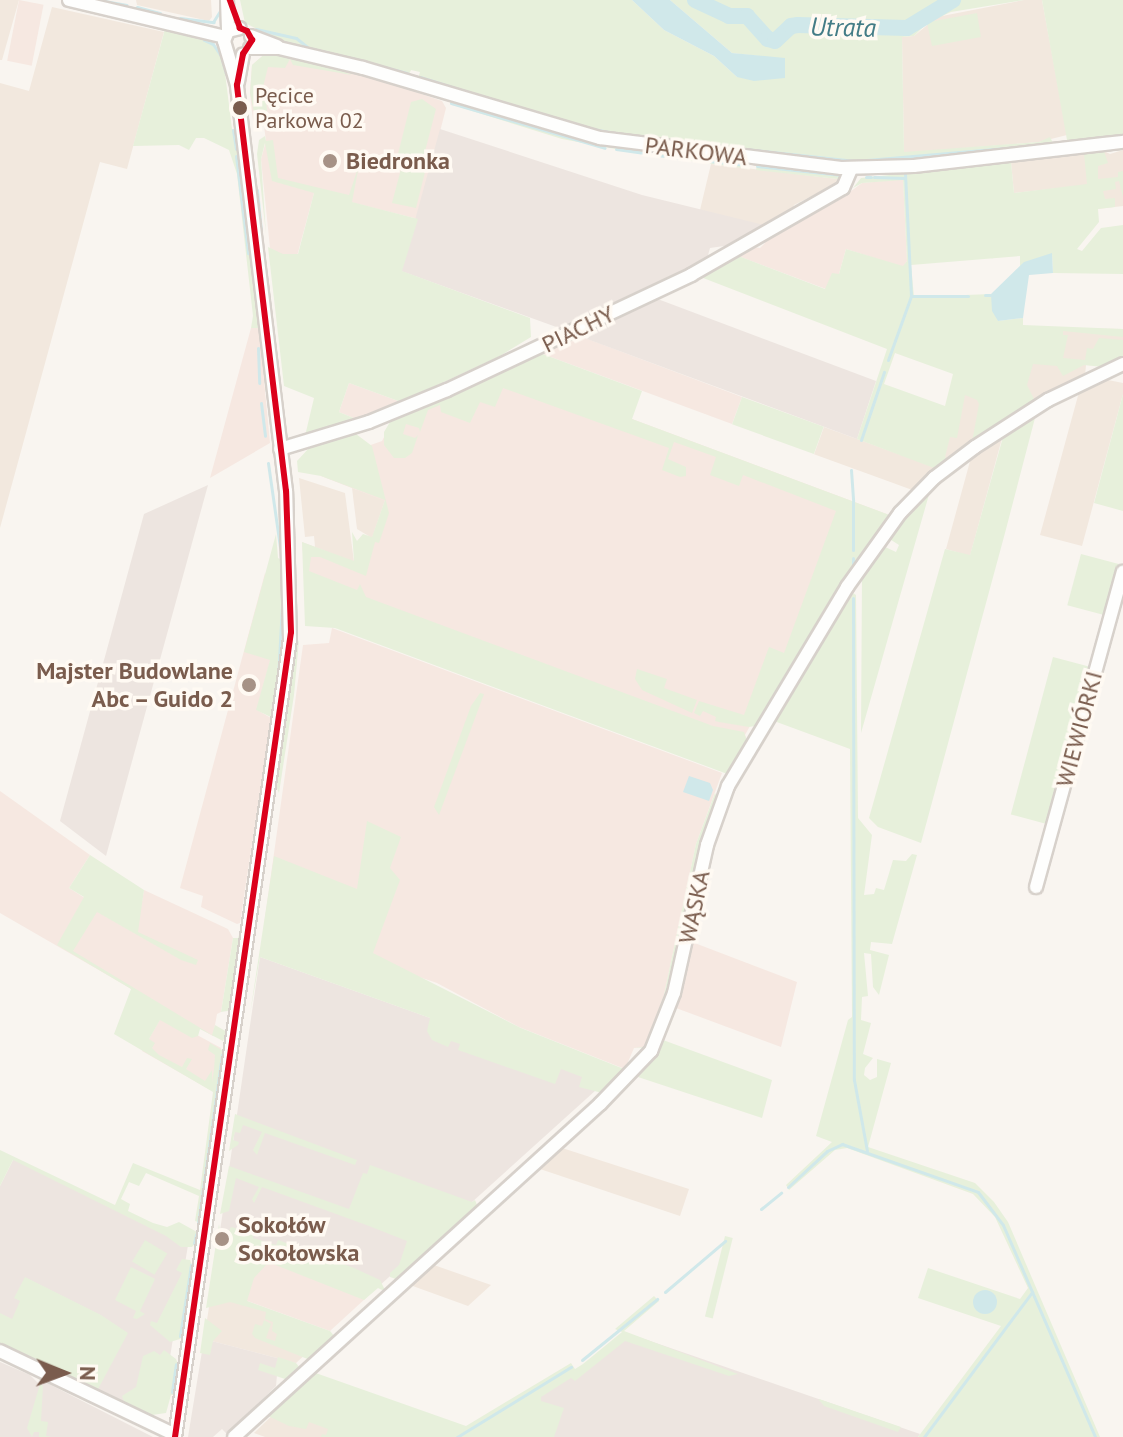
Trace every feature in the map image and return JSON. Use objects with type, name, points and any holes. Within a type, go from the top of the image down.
[{"type":"street","points":[[69,0],[231,32],[248,46]]},
{"type":"street","points":[[0,1351],[175,1436],[289,660],[291,585],[280,449],[237,85],[230,52],[228,0]]},
{"type":"street","name":"PARKOWA","points":[[248,46],[271,41],[279,48],[387,75],[586,135],[851,169],[914,166],[1123,142]]},
{"type":"street","points":[[230,52],[248,46]]},
{"type":"street","points":[[237,85],[248,46]]},
{"type":"street","name":"PIACHY","points":[[280,449],[369,422],[447,390],[691,275],[842,189],[849,181],[851,169]]},
{"type":"street","name":"WĄSKA","points":[[234,1437],[600,1104],[651,1051],[674,993],[700,872],[724,794],[837,602],[900,513],[926,485],[975,447],[1048,400],[1123,364]]},
{"type":"street","name":"WIEWIÓRKI","points":[[1036,887],[1123,572]]},
{"type":"shaded area","points":[[0,0],[19,0],[2,60],[0,60]]},
{"type":"shaded area","points":[[19,0],[44,5],[32,66],[7,61]]},
{"type":"shaded area","points":[[136,0],[211,0],[212,17],[209,21],[137,5]]},
{"type":"shaded area","points":[[1024,0],[1042,0],[1067,135],[1039,142],[904,153],[902,37],[914,36],[937,17]]},
{"type":"shaded area","points":[[52,7],[164,32],[127,169],[100,162],[0,528],[0,83],[29,91]]},
{"type":"shaded area","points":[[267,52],[372,77],[442,101],[446,108],[418,219],[314,193],[278,327],[261,159],[266,141],[264,126],[257,127],[253,120],[250,93],[252,65]]},
{"type":"shaded area","points":[[440,129],[642,195],[764,225],[731,245],[710,248],[707,259],[559,328],[401,271]]},
{"type":"shaded area","points":[[1123,150],[1123,206],[1089,210],[1087,185],[1014,193],[1011,162],[1104,151],[1110,154]]},
{"type":"shaded area","points":[[711,164],[838,179],[838,183],[794,205],[793,209],[764,226],[700,210]]},
{"type":"shaded area","points":[[903,179],[907,261],[903,267],[846,249],[839,274],[826,289],[733,254],[747,246],[760,248],[765,243],[763,240],[833,200],[839,200],[862,183]]},
{"type":"shaded area","points":[[655,298],[876,381],[857,439],[587,339],[606,321]]},
{"type":"shaded area","points":[[1004,327],[1123,329],[1123,358],[1106,366],[1086,365],[1085,376],[1042,394],[948,459],[944,458],[966,370]]},
{"type":"shaded area","points":[[251,328],[259,328],[270,443],[210,478]]},
{"type":"shaded area","points":[[577,335],[742,397],[732,424],[540,353]]},
{"type":"shaded area","points":[[506,372],[892,516],[760,725],[750,726],[745,735],[748,744],[305,578],[302,542],[362,565],[385,501],[321,476],[365,447],[382,441],[392,422]]},
{"type":"shaded area","points":[[1108,380],[1123,383],[1123,394],[1082,546],[1040,535],[1079,392]]},
{"type":"shaded area","points":[[349,383],[401,402],[356,419],[339,412]]},
{"type":"shaded area","points":[[824,427],[934,467],[924,494],[814,454]]},
{"type":"shaded area","points":[[1004,431],[970,556],[946,549],[972,454]]},
{"type":"shaded area","points":[[299,478],[345,493],[354,562],[315,547],[314,536],[305,537]]},
{"type":"shaded area","points":[[208,485],[106,856],[60,821],[144,514]]},
{"type":"shaded area","points":[[352,488],[385,500],[372,538],[357,529]]},
{"type":"shaded area","points":[[265,573],[281,620],[257,710],[271,718],[240,923],[237,924],[201,907],[203,896],[180,888]]},
{"type":"shaded area","points":[[332,628],[722,773],[696,844],[664,995],[645,1047],[634,1048],[625,1069],[519,1027],[437,983],[264,925],[303,645],[329,643]]},
{"type":"shaded area","points":[[0,791],[90,855],[69,888],[137,931],[144,890],[228,929],[233,938],[221,1012],[217,1014],[213,1036],[0,913]]},
{"type":"shaded area","points":[[692,942],[797,982],[781,1047],[676,1008]]},
{"type":"shaded area","points":[[260,957],[606,1081],[378,1287],[220,1231]]},
{"type":"shaded area","points":[[162,1016],[221,1048],[214,1092],[142,1051]]},
{"type":"shaded area","points":[[559,1147],[689,1189],[680,1216],[540,1169],[539,1166]]},
{"type":"shaded area","points":[[14,1158],[188,1245],[162,1407],[144,1414],[54,1369],[83,1309],[20,1354],[0,1344],[0,1186]]},
{"type":"shaded area","points":[[220,1231],[378,1287],[330,1331],[212,1288]]},
{"type":"shaded area","points":[[431,1264],[491,1285],[468,1306],[410,1285]]},
{"type":"shaded area","points":[[212,1288],[330,1332],[296,1363],[204,1339]]},
{"type":"shaded area","points":[[627,1333],[920,1434],[918,1437],[466,1437],[590,1362]]},
{"type":"shaded area","points":[[204,1339],[296,1363],[281,1377],[277,1375],[276,1386],[227,1434],[222,1429],[213,1437],[188,1437]]},
{"type":"shaded area","points":[[0,1362],[30,1375],[39,1384],[43,1385],[43,1381],[153,1437],[0,1437]]},
{"type":"shaded area","points":[[282,1406],[370,1437],[265,1437],[254,1433]]},
{"type":"green space","points":[[240,0],[632,0],[664,30],[714,56],[737,77],[785,59],[732,53],[670,0],[1024,0],[951,12],[929,22],[977,13],[981,37],[932,46],[927,23],[914,36],[902,37],[904,152],[1039,142],[1050,137],[1054,145],[913,161],[832,162],[611,136],[418,79],[420,72],[411,70],[408,76],[292,47],[245,23]]},
{"type":"green space","points":[[1042,0],[1123,0],[1123,138],[1070,144],[1067,140]]},
{"type":"green space","points":[[165,29],[212,41],[223,57],[232,129],[236,129],[237,136],[259,328],[251,328],[253,316],[237,174],[229,150],[204,138],[196,138],[189,150],[179,145],[133,146]]},
{"type":"green space","points":[[267,52],[330,66],[352,75],[293,65],[290,59],[285,68],[268,67],[260,99],[266,101],[268,120],[257,127],[250,93],[252,65]]},
{"type":"green space","points":[[422,99],[436,109],[423,159],[422,172],[425,172],[416,208],[392,203],[401,169],[407,170],[409,160],[398,154],[411,102]]},
{"type":"green space","points":[[451,101],[574,139],[647,152],[647,155],[562,139],[450,104]]},
{"type":"green space","points":[[265,136],[266,141],[273,140],[278,178],[349,195],[359,165],[352,202],[418,219],[402,271],[530,318],[531,337],[500,356],[401,402],[349,383],[339,412],[356,419],[305,436],[314,398],[284,386],[268,247],[283,254],[298,254],[314,193],[272,181],[265,143],[261,159],[266,234],[257,154],[259,140]]},
{"type":"green space","points":[[1104,151],[1108,163],[1098,166],[1098,179],[1118,177],[1118,172],[1123,171],[1123,197],[1119,181],[1115,182],[1116,189],[1103,191],[1105,199],[1115,198],[1115,207],[1098,209],[1099,222],[1077,249],[1082,251],[1101,228],[1123,225],[1123,274],[1053,273],[1052,254],[1020,267],[1020,256],[911,265],[914,297],[991,294],[998,321],[1023,318],[1023,325],[1123,329],[1123,337],[1063,331],[1063,335],[1068,335],[1063,358],[1085,360],[1087,348],[1093,349],[1099,338],[1123,340],[1123,358],[1103,367],[1084,365],[1063,376],[1057,366],[1033,364],[1027,385],[1035,401],[972,442],[979,404],[965,395],[957,438],[950,437],[945,457],[948,459],[934,468],[857,439],[887,349],[698,276],[715,266],[720,267],[736,255],[825,289],[832,273],[839,274],[846,249],[903,266],[907,261],[903,180],[862,183],[853,188],[861,178],[1011,162],[1014,193],[1087,184],[1084,154]],"holes":[[[895,353],[953,374],[945,406],[884,384]]]},
{"type":"green space","points":[[656,153],[749,164],[749,169],[655,156]]},
{"type":"green space","points":[[757,165],[842,174],[843,179],[841,184],[802,205],[799,202],[804,203],[838,183],[838,179],[756,170]]},
{"type":"green space","points":[[540,353],[642,391],[632,419],[892,516],[760,725],[749,727],[719,722],[715,721],[716,717],[703,711],[700,716],[694,713],[699,701],[744,715],[769,647],[784,653],[836,511],[743,475],[739,486],[710,475],[716,457],[674,442],[668,459],[686,467],[686,476],[680,477],[662,470],[669,448],[503,388],[495,407],[480,402],[470,423],[441,412],[440,405],[428,410],[420,432],[419,428],[406,424],[403,434],[415,438],[418,435],[412,453],[405,458],[394,458],[384,445],[384,432],[390,422]]},
{"type":"green space","points":[[1123,394],[1123,511],[1094,503]]},
{"type":"green space","points":[[742,397],[824,427],[814,454],[732,424]]},
{"type":"green space","points":[[1035,418],[921,843],[878,827],[869,818],[945,549],[970,555],[1003,437]]},
{"type":"green space","points":[[356,434],[372,446],[389,513],[379,543],[375,542],[366,576],[320,557],[311,557],[309,571],[357,590],[360,584],[366,597],[713,726],[744,732],[748,744],[730,775],[335,628],[305,626],[302,542],[354,561],[352,532],[357,541],[363,534],[372,537],[385,500],[321,476],[298,472],[297,461],[309,448]]},
{"type":"green space","points":[[932,484],[861,733],[862,575],[883,546],[896,552],[899,545],[888,538]]},
{"type":"green space","points":[[276,534],[278,558],[283,561],[286,626],[275,719],[256,710],[270,660],[244,652]]},
{"type":"green space","points":[[1081,554],[1119,564],[1105,615],[1067,605]]},
{"type":"green space","points":[[850,591],[856,595],[858,818],[872,835],[864,895],[874,894],[876,888],[884,890],[893,860],[906,861],[912,854],[917,855],[892,944],[871,942],[870,950],[889,955],[879,995],[873,987],[871,954],[864,953],[868,996],[862,997],[861,1020],[871,1023],[863,1054],[873,1058],[864,1075],[870,1080],[877,1077],[877,1059],[891,1063],[868,1147],[975,1183],[994,1202],[1008,1222],[1100,1437],[918,1437],[1001,1326],[918,1298],[928,1268],[1020,1299],[1028,1288],[995,1217],[973,1194],[847,1148],[835,1150],[789,1190],[786,1185],[832,1142],[816,1136],[848,1020],[852,1017],[850,749],[774,721]]},
{"type":"green space","points":[[299,640],[279,793],[276,786],[294,650]]},
{"type":"green space","points":[[1053,657],[1091,667],[1048,825],[1011,814]]},
{"type":"green space","points":[[637,669],[667,679],[664,688],[697,700],[692,713],[642,690],[635,679]]},
{"type":"green space","points":[[480,693],[484,694],[439,815],[434,807],[471,706]]},
{"type":"green space","points":[[715,793],[718,799],[697,863],[666,1002],[647,1048],[634,1048],[645,1047],[664,995],[696,844]]},
{"type":"green space","points":[[367,821],[401,837],[390,868],[400,880],[373,953],[521,1028],[624,1069],[628,1062],[631,1064],[606,1094],[579,1087],[582,1077],[561,1069],[555,1084],[458,1050],[460,1044],[451,1041],[448,1047],[432,1040],[427,1031],[430,1018],[260,957],[250,1014],[274,856],[357,889]]},
{"type":"green space","points":[[90,855],[144,890],[138,932],[198,960],[196,965],[181,960],[97,912],[73,951],[212,1035],[215,1025],[227,1032],[223,1041],[200,1029],[198,1036],[192,1038],[160,1020],[149,1039],[155,1043],[152,1048],[159,1055],[182,1067],[187,1058],[192,1059],[186,1069],[205,1081],[212,1070],[212,1082],[214,1070],[215,1055],[208,1050],[210,1043],[225,1052],[201,1223],[195,1221],[199,1196],[146,1173],[139,1186],[129,1182],[121,1199],[130,1204],[128,1211],[153,1223],[167,1227],[179,1222],[197,1232],[198,1240],[192,1247],[181,1247],[166,1236],[13,1160],[0,1186],[0,1150],[115,1205],[133,1163],[200,1190],[213,1092],[114,1034],[131,989],[57,945],[84,897],[69,888]]},
{"type":"green space","points":[[239,935],[244,938],[233,1010],[221,1012],[233,938]]},
{"type":"green space","points":[[663,1040],[772,1080],[762,1118],[638,1077]]},
{"type":"green space","points":[[235,1114],[357,1160],[355,1165],[265,1133],[257,1155],[253,1150],[262,1132],[243,1125],[240,1133],[235,1132],[233,1140],[239,1142],[238,1145],[229,1151]]},
{"type":"green space","points":[[370,1165],[472,1202],[475,1200],[477,1205],[399,1280],[390,1277],[390,1273],[399,1265],[407,1241],[369,1226],[262,1187],[254,1203],[252,1199],[259,1187],[236,1178],[229,1211],[220,1214],[229,1166],[349,1209],[363,1173],[367,1174]]},
{"type":"green space","points":[[219,1224],[220,1231],[228,1233],[231,1227],[254,1233],[253,1238],[276,1245],[278,1240],[354,1268],[380,1280],[386,1292],[378,1288],[364,1300],[273,1264],[266,1265],[254,1278],[247,1301],[330,1331],[335,1337],[310,1360],[255,1338],[252,1334],[255,1324],[262,1326],[264,1320],[271,1324],[266,1338],[275,1341],[277,1334],[272,1331],[273,1322],[265,1319],[266,1312],[230,1302],[206,1308]]},
{"type":"green space","points":[[725,1236],[733,1238],[713,1318],[705,1317]]},
{"type":"green space","points":[[145,1240],[167,1253],[154,1275],[132,1261]]},
{"type":"green space","points":[[182,1259],[190,1260],[194,1270],[185,1333],[180,1339],[170,1342],[150,1325],[151,1321],[157,1323],[182,1273],[176,1270]]},
{"type":"green space","points":[[131,1267],[155,1279],[140,1311],[145,1314],[137,1319],[133,1318],[136,1311],[115,1300]]},
{"type":"green space","points":[[25,1277],[101,1315],[128,1333],[97,1391],[125,1405],[122,1396],[136,1387],[143,1356],[154,1351],[160,1355],[164,1350],[176,1359],[180,1369],[176,1395],[171,1395],[166,1413],[152,1415],[150,1419],[0,1344],[0,1313],[12,1319],[20,1301],[14,1298]]},
{"type":"green space","points":[[654,1296],[659,1301],[624,1331],[738,1374],[729,1376],[625,1341],[575,1381],[571,1378],[541,1397],[541,1401],[564,1408],[554,1437],[321,1437],[322,1434],[326,1435],[328,1429],[309,1422],[306,1429],[289,1426],[264,1414],[310,1371],[466,1426],[571,1363],[575,1369],[583,1364],[622,1332],[615,1329]]},
{"type":"green space","points":[[205,1318],[222,1331],[213,1341],[210,1355],[200,1353]]},
{"type":"green space","points":[[278,1357],[296,1363],[300,1368],[285,1379],[258,1370],[260,1363],[275,1368]]},
{"type":"green space","points":[[40,1384],[43,1386],[41,1421],[48,1422],[46,1436],[51,1437],[39,1437],[39,1432],[34,1432],[32,1437],[27,1428]]},
{"type":"green space","points":[[819,1399],[901,1427],[898,1432],[824,1406]]},
{"type":"water","points":[[632,0],[670,0],[732,53],[785,58],[785,78],[754,81],[737,77],[714,56],[664,30]]},
{"type":"water","points":[[1052,253],[1053,273],[1029,275],[1023,318],[998,321],[992,311],[991,294],[1024,262]]},
{"type":"water","points":[[689,776],[710,783],[713,790],[709,801],[683,792]]},
{"type":"water","points":[[980,1290],[990,1290],[997,1297],[997,1307],[990,1314],[980,1314],[973,1307],[973,1297]]},
{"type":"waterway","points":[[99,0],[127,5]]},
{"type":"waterway","points":[[213,22],[220,11],[220,0]]},
{"type":"waterway","name":"Utrata","points":[[695,0],[729,16],[747,16],[768,39],[775,41],[791,26],[798,25],[907,28],[953,0]]},
{"type":"waterway","points":[[137,7],[160,13]]},
{"type":"waterway","points":[[180,18],[214,22]]},
{"type":"waterway","points":[[256,29],[296,38],[309,48],[407,73]]},
{"type":"waterway","points":[[204,40],[213,44],[221,56],[226,74]]},
{"type":"waterway","points":[[420,77],[516,107]]},
{"type":"waterway","points":[[451,103],[605,148]]},
{"type":"waterway","points":[[588,128],[624,135]]},
{"type":"waterway","points":[[233,130],[236,149]]},
{"type":"waterway","points":[[699,144],[855,161],[1042,145]]},
{"type":"waterway","points":[[616,149],[643,153]]},
{"type":"waterway","points":[[657,155],[689,159]]},
{"type":"waterway","points":[[236,156],[248,253]]},
{"type":"waterway","points":[[700,160],[747,165]]},
{"type":"waterway","points":[[757,166],[842,175]]},
{"type":"waterway","points":[[888,360],[911,296],[905,173]]},
{"type":"waterway","points":[[866,177],[871,177]]},
{"type":"waterway","points":[[874,177],[905,178]]},
{"type":"waterway","points":[[257,190],[261,231]]},
{"type":"waterway","points":[[985,295],[990,295]]},
{"type":"waterway","points":[[911,296],[968,296]]},
{"type":"waterway","points":[[258,348],[259,383]]},
{"type":"waterway","points":[[861,440],[884,372]]},
{"type":"waterway","points":[[261,403],[265,436]]},
{"type":"waterway","points":[[268,463],[280,547]]},
{"type":"waterway","points":[[851,470],[853,501]]},
{"type":"waterway","points":[[853,502],[853,550]]},
{"type":"waterway","points":[[853,558],[853,568]]},
{"type":"waterway","points":[[278,679],[283,587]]},
{"type":"waterway","points":[[853,598],[854,1080],[867,1151]]},
{"type":"waterway","points":[[257,826],[259,813]]},
{"type":"waterway","points":[[253,850],[255,838]]},
{"type":"waterway","points":[[243,920],[250,873]]},
{"type":"waterway","points":[[230,1008],[240,938]]},
{"type":"waterway","points":[[198,1223],[222,1055]]},
{"type":"waterway","points":[[788,1187],[827,1151],[842,1144],[978,1192],[1003,1225],[1095,1437]]},
{"type":"waterway","points":[[761,1209],[781,1193]]},
{"type":"waterway","points":[[194,1243],[196,1234]]},
{"type":"waterway","points":[[665,1292],[725,1241]]},
{"type":"waterway","points":[[180,1336],[191,1265]]},
{"type":"waterway","points":[[924,1437],[1032,1292]]},
{"type":"waterway","points":[[582,1360],[657,1299]]},
{"type":"waterway","points":[[172,1392],[176,1364]]},
{"type":"waterway","points":[[457,1437],[571,1367]]},
{"type":"transit line","points":[[175,1437],[291,632],[286,491],[237,85],[243,54],[252,40],[247,31],[240,28],[230,0]]},
{"type":"place","name":"Pęcice Parkowa 02","points":[[240,108]]},
{"type":"place","name":"Biedronka","points":[[330,161]]},
{"type":"place","name":"Majster Budowlane Abc – Guido 2","points":[[249,685]]},
{"type":"place","name":"Sokołów Sokołowska","points":[[222,1239]]}]
